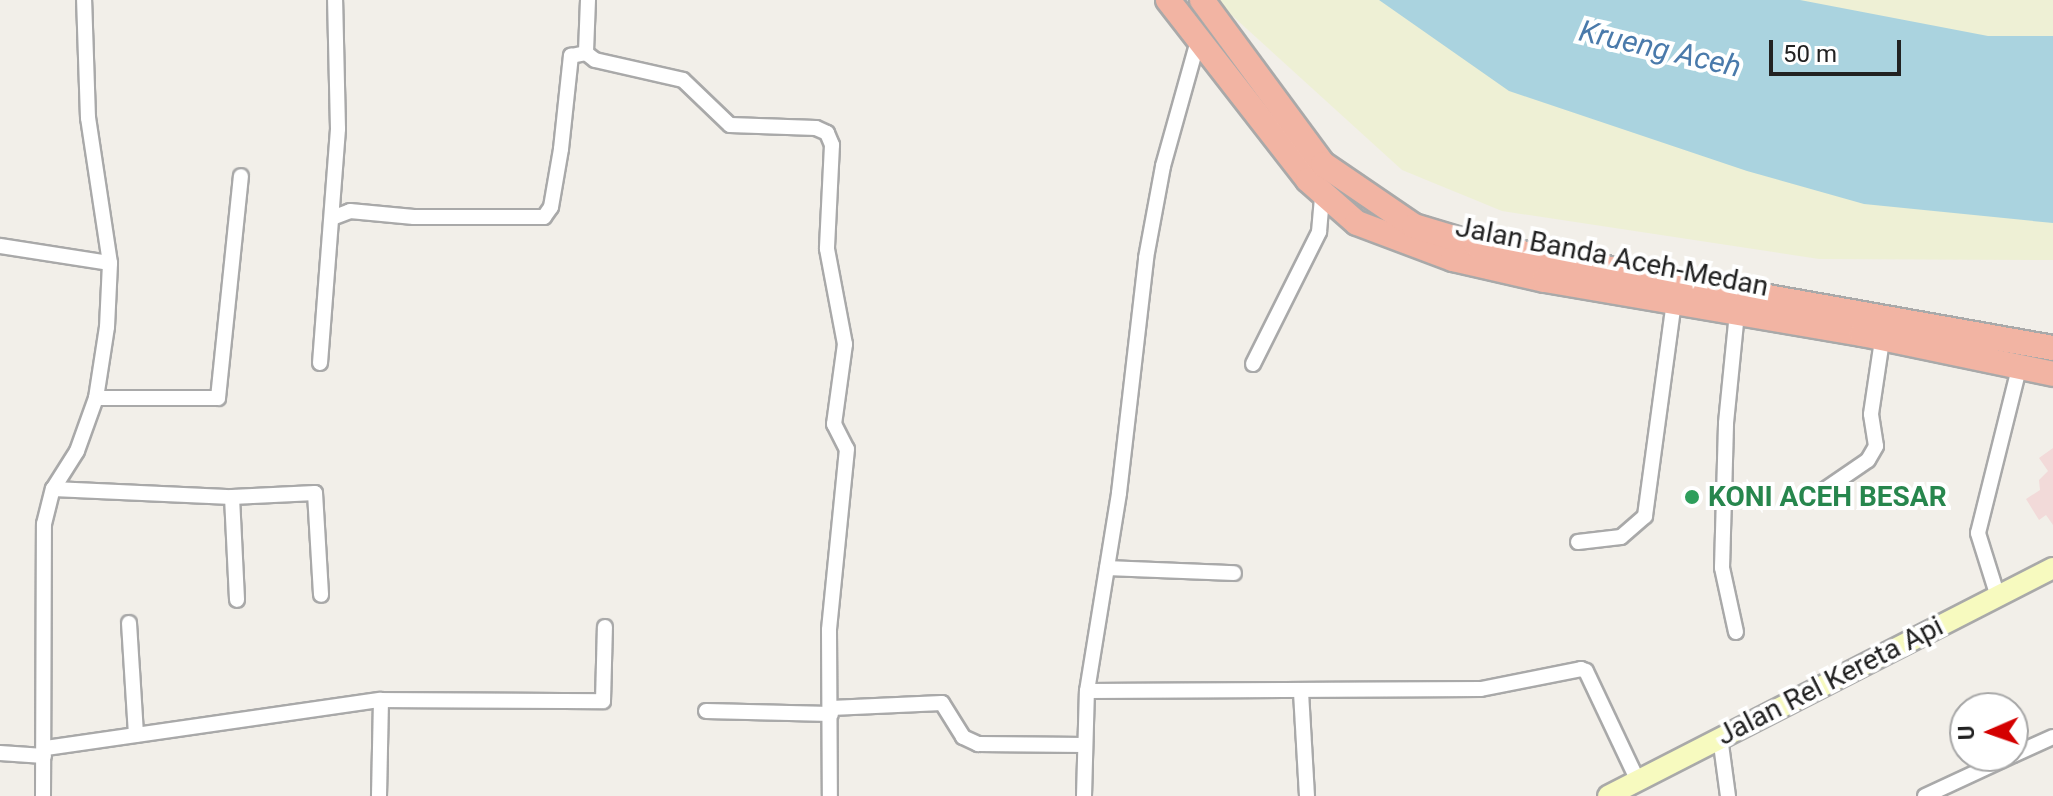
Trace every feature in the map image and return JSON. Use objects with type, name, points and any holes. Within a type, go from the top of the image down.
[{"type":"highway","name":"Jalan Banda Aceh-Medan","points":[[1168,0],[1322,195],[1357,223],[1453,259],[1737,313],[2053,348]]},
{"type":"highway","name":"Jalan Banda Aceh-Medan","points":[[1202,0],[1323,164],[1414,226],[1477,245],[1870,328],[2019,368],[2053,374]]},
{"type":"main road","name":"Jalan Rel Kereta Api","points":[[1608,796],[2053,568]]},
{"type":"street","points":[[43,796],[42,543],[53,489],[77,451],[96,398],[110,263],[88,118],[84,0]]},
{"type":"street","points":[[320,363],[338,129],[335,0]]},
{"type":"street","points":[[586,53],[588,0]]},
{"type":"street","points":[[1084,796],[1087,691],[1107,568],[1146,258],[1163,166],[1198,41]]},
{"type":"street","points":[[332,218],[350,211],[414,217],[544,217],[551,207],[561,149],[571,56],[586,53],[605,64],[683,80],[730,125],[816,128],[827,133],[832,145],[827,249],[845,344],[834,424],[847,449],[829,630],[830,796]]},
{"type":"street","points":[[96,398],[218,398],[241,176]]},
{"type":"street","points":[[1253,364],[1319,232],[1322,195]]},
{"type":"street","points":[[0,246],[110,263]]},
{"type":"street","points":[[1578,542],[1621,537],[1645,516],[1674,301]]},
{"type":"street","points":[[1736,632],[1722,568],[1726,423],[1737,313]]},
{"type":"street","points":[[1820,493],[1868,460],[1876,446],[1871,414],[1870,328]]},
{"type":"street","points":[[1998,597],[1978,533],[2019,368]]},
{"type":"street","points":[[53,489],[232,497],[315,493],[321,595]]},
{"type":"street","points":[[232,497],[237,600]]},
{"type":"street","points":[[1107,568],[1234,573]]},
{"type":"street","points":[[129,623],[136,735]]},
{"type":"street","points":[[0,753],[45,752],[136,735],[381,700],[603,701],[605,627]]},
{"type":"street","points":[[1087,691],[1481,689],[1586,671],[1637,779]]},
{"type":"street","points":[[1301,692],[1307,796]]},
{"type":"street","points":[[379,796],[381,700]]},
{"type":"street","points":[[706,711],[831,711],[942,703],[963,737],[978,744],[1085,745]]},
{"type":"street","points":[[1720,737],[1728,796]]},
{"type":"street","points":[[2029,748],[2053,737]]},
{"type":"street","points":[[1925,796],[1977,772]]},
{"type":"shaded area","points":[[2053,448],[2053,525],[2046,515],[2039,520],[2026,499],[2040,490],[2039,480],[2048,471],[2039,458]]},
{"type":"green space","points":[[1215,0],[2053,0],[2053,260],[1819,259],[1502,211],[1402,170]]},
{"type":"water","name":"Krueng Aceh","points":[[1379,0],[1800,0],[1988,36],[2053,36],[2053,223],[1864,204],[1747,171],[1509,91]]},
{"type":"place","name":"KONI ACEH BESAR","points":[[1692,497]]}]
